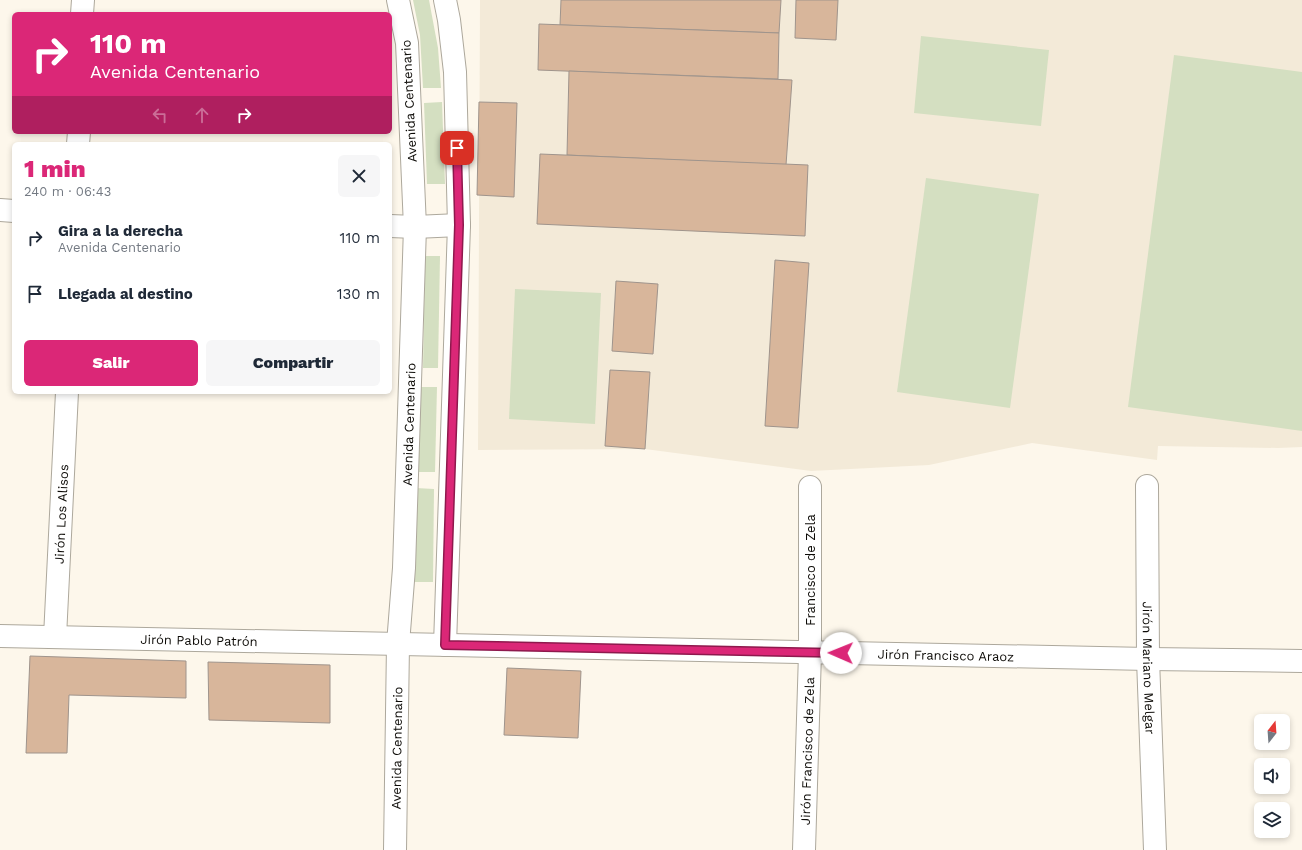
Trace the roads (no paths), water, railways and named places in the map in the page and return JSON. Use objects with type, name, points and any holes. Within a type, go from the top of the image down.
[{"type":"main road","points":[[82,12],[83,0]]},
{"type":"main road","name":"Avenida Centenario","points":[[395,850],[398,644],[404,568],[415,227],[407,43],[398,0]]},
{"type":"main road","points":[[445,0],[449,20],[454,72],[459,225],[445,645]]},
{"type":"main road","points":[[0,210],[12,211]]},
{"type":"main road","points":[[392,226],[415,227],[459,225]]},
{"type":"main road","name":"Jirón Los Alisos","points":[[55,637],[67,394]]},
{"type":"main road","name":"Jirón Mariano Melgar","points":[[1147,486],[1148,659],[1155,850]]},
{"type":"main road","name":"Francisco de Zela","points":[[810,487],[810,653]]},
{"type":"main road","name":"Jirón Pablo Patrón","points":[[0,636],[445,645]]},
{"type":"main road","name":"Jirón Francisco Araoz","points":[[445,645],[1148,659],[1302,660]]},
{"type":"main road","name":"Jirón Francisco de Zela","points":[[804,850],[810,653]]}]
